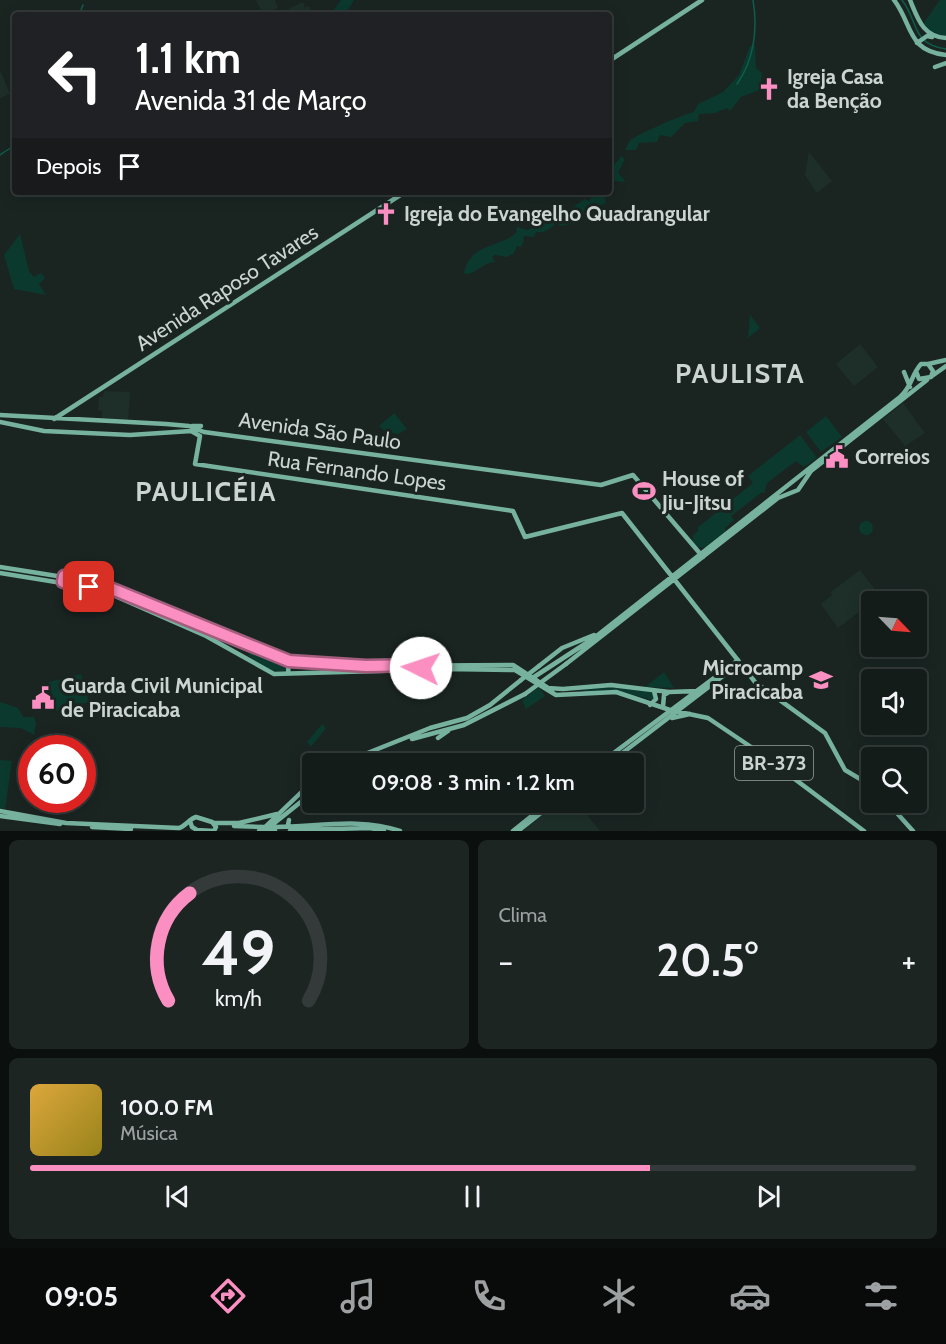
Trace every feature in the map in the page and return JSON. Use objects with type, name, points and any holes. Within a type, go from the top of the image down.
[{"type":"main road","points":[[612,59],[702,0]]},
{"type":"main road","points":[[894,0],[922,39],[945,56]]},
{"type":"main road","points":[[910,0],[922,39]]},
{"type":"main road","points":[[922,39],[946,38]]},
{"type":"main road","points":[[935,67],[946,63]]},
{"type":"main road","name":"Avenida Raposo Tavares","points":[[59,419],[67,411],[400,195]]},
{"type":"main road","points":[[702,555],[910,388],[921,364],[946,360]]},
{"type":"main road","points":[[928,364],[933,369],[930,378]]},
{"type":"main road","points":[[534,677],[604,630],[777,498],[791,493],[802,485],[811,471],[946,366]]},
{"type":"main road","points":[[916,371],[919,379],[930,378]]},
{"type":"main road","points":[[904,372],[910,388]]},
{"type":"main road","points":[[59,419],[67,411]]},
{"type":"main road","points":[[0,415],[148,422],[189,426],[201,432]]},
{"type":"main road","points":[[27,427],[33,424],[34,418]]},
{"type":"main road","points":[[44,431],[40,425],[45,418]]},
{"type":"main road","points":[[50,431],[60,426],[59,419]]},
{"type":"main road","name":"Avenida São Paulo","points":[[0,422],[44,431],[130,435],[201,432],[601,485],[633,475],[702,555]]},
{"type":"main road","points":[[148,422],[150,433]]},
{"type":"main road","name":"Rua Fernando Lopes","points":[[201,432],[195,464],[513,511],[525,537],[622,513],[672,577]]},
{"type":"main road","points":[[796,478],[801,480],[802,485]]},
{"type":"main road","points":[[787,485],[791,493]]},
{"type":"main road","name":"BR-373","points":[[0,567],[64,579],[105,592],[206,636],[272,674],[513,665],[548,688],[555,688]]},
{"type":"main road","name":"BR-373","points":[[0,573],[83,579],[116,590],[291,661],[366,666],[515,670],[556,695],[616,692],[650,705],[679,710],[718,723],[864,831]]},
{"type":"main road","points":[[438,738],[525,694],[566,664],[672,577]]},
{"type":"main road","points":[[672,577],[740,662]]},
{"type":"main road","points":[[72,583],[83,579]]},
{"type":"main road","points":[[370,753],[467,718],[506,694],[562,648],[604,630]]},
{"type":"main road","points":[[597,639],[544,675],[555,688],[611,685],[654,691],[698,691]]},
{"type":"main road","points":[[246,658],[252,647]]},
{"type":"main road","points":[[287,674],[291,661]]},
{"type":"main road","points":[[614,753],[670,710],[740,662]]},
{"type":"main road","points":[[622,753],[740,662]]},
{"type":"main road","name":"BR-373","points":[[740,662],[755,682],[825,733],[845,770],[861,779]]},
{"type":"main road","points":[[650,705],[657,699],[654,691]]},
{"type":"main road","points":[[679,691],[686,699]]},
{"type":"main road","points":[[663,707],[663,697],[669,692]]},
{"type":"main road","points":[[506,694],[514,694],[516,700]]},
{"type":"main road","points":[[506,694],[503,700],[509,703]]},
{"type":"main road","points":[[679,710],[686,699]]},
{"type":"main road","points":[[666,720],[690,714]]},
{"type":"main road","points":[[373,753],[432,730],[452,729]]},
{"type":"main road","points":[[264,830],[302,791]]},
{"type":"main road","points":[[290,802],[294,808]]},
{"type":"main road","points":[[222,823],[264,830],[302,802]]},
{"type":"main road","points":[[0,811],[85,824],[179,828],[195,817],[213,823],[222,823],[259,820],[281,811]]},
{"type":"main road","points":[[513,831],[535,813]]},
{"type":"main road","points":[[518,831],[541,813]]},
{"type":"main road","points":[[897,813],[913,831]]},
{"type":"main road","points":[[0,816],[87,827],[178,831]]},
{"type":"main road","points":[[290,830],[290,819],[301,827]]},
{"type":"main road","points":[[190,821],[197,830]]},
{"type":"main road","points":[[185,831],[190,821]]},
{"type":"main road","points":[[185,831],[215,831],[216,827],[213,823]]},
{"type":"main road","points":[[290,830],[301,827],[355,823],[377,824],[400,831]]},
{"type":"main road","points":[[252,831],[359,828],[384,831]]},
{"type":"shaded area","points":[[256,0],[275,0],[278,8],[269,12],[262,12]]},
{"type":"shaded area","points":[[303,2],[305,8],[309,6],[312,12],[282,12]]},
{"type":"shaded area","points":[[0,73],[10,94],[0,98]]},
{"type":"shaded area","points":[[809,152],[832,181],[817,193],[805,175]]},
{"type":"shaded area","points":[[860,344],[878,367],[854,386],[836,364]]},
{"type":"shaded area","points":[[104,391],[130,392],[128,420],[102,418],[102,411],[98,410],[99,397],[103,397]]},
{"type":"shaded area","points":[[903,403],[925,433],[905,446],[883,419]]},
{"type":"shaded area","points":[[860,570],[876,591],[861,591],[861,610],[838,628],[821,604],[832,595],[831,592]]},
{"type":"shaded area","points":[[545,813],[585,813],[600,831],[523,831]]},
{"type":"green space","points":[[341,0],[354,0],[347,12],[332,12]]},
{"type":"green space","points":[[940,0],[946,0],[946,37],[931,33],[923,24]]},
{"type":"green space","points":[[755,45],[756,68],[762,73],[760,90],[741,97],[730,111],[727,108],[715,113],[699,114],[698,121],[685,123],[671,137],[660,135],[657,142],[639,143],[636,150],[625,150],[632,139],[694,112],[698,104],[723,92],[739,75],[750,46]]},
{"type":"green space","points":[[621,156],[625,159],[618,173],[626,182],[614,181],[612,185],[612,166]]},
{"type":"green space","points":[[591,195],[604,195],[606,203],[598,206],[594,202],[585,210],[588,211],[570,224],[560,226],[558,223],[561,220],[547,230],[536,232],[534,237],[523,236],[521,247],[517,246],[514,253],[507,257],[495,255],[492,257],[495,262],[472,273],[464,274],[471,257],[509,238],[516,233],[517,227],[530,229],[584,199],[590,201]]},
{"type":"green space","points":[[20,234],[29,271],[34,277],[41,273],[45,278],[39,284],[46,295],[14,289],[4,255]]},
{"type":"green space","points":[[750,315],[760,328],[748,338]]},
{"type":"green space","points":[[394,413],[407,429],[398,434],[386,432],[379,426]]},
{"type":"green space","points":[[826,416],[842,437],[821,452],[806,432]]},
{"type":"green space","points":[[800,435],[817,458],[804,467],[796,461],[767,483],[764,494],[762,492],[731,516],[734,520],[725,528],[726,531],[706,548],[697,547],[692,536],[699,530],[697,528],[753,483],[748,476]]},
{"type":"green space","points":[[863,521],[869,521],[873,528],[869,535],[863,535],[859,531],[859,525]]},
{"type":"green space","points":[[253,649],[286,662],[287,669],[278,672],[260,664],[248,655]]},
{"type":"green space","points":[[664,672],[674,688],[645,687]]},
{"type":"green space","points":[[81,674],[89,702],[56,711],[49,682]]},
{"type":"green space","points":[[539,687],[545,696],[526,709],[522,700]]},
{"type":"green space","points":[[608,687],[653,692],[653,700],[614,690],[583,692],[585,689]]},
{"type":"green space","points":[[0,702],[18,708],[23,717],[34,717],[36,723],[34,735],[21,728],[0,727]]},
{"type":"green space","points":[[322,724],[326,728],[311,747],[307,742]]},
{"type":"green space","points":[[0,760],[12,761],[5,809],[0,808]]},
{"type":"waterway","points":[[737,84],[751,55],[755,33],[753,0]]},
{"type":"waterway","points":[[902,0],[921,37],[935,46],[946,49]]},
{"type":"waterway","points":[[80,12],[83,5]]},
{"type":"waterway","points":[[0,155],[12,147]]},
{"type":"waterway","points":[[297,666],[352,667]]},
{"type":"place","name":"Igreja Casa da Benção","points":[[769,89]]},
{"type":"place","name":"Igreja do Evangelho Quadrangular","points":[[386,214]]},
{"type":"place","name":"Correios","points":[[837,457]]},
{"type":"place","name":"House of Jiu-Jitsu","points":[[644,491]]},
{"type":"place","name":"Microcamp Piracicaba","points":[[821,680]]},
{"type":"place","name":"Guarda Civil Municipal de Piracicaba","points":[[43,698]]},
{"type":"district","name":"PAULISTA","points":[[740,374]]},
{"type":"district","name":"PAULICÉIA","points":[[206,492]]},
{"type":"route","points":[[89,587],[63,582],[64,576],[95,582],[289,661],[366,666],[420,665],[421,668]]}]
